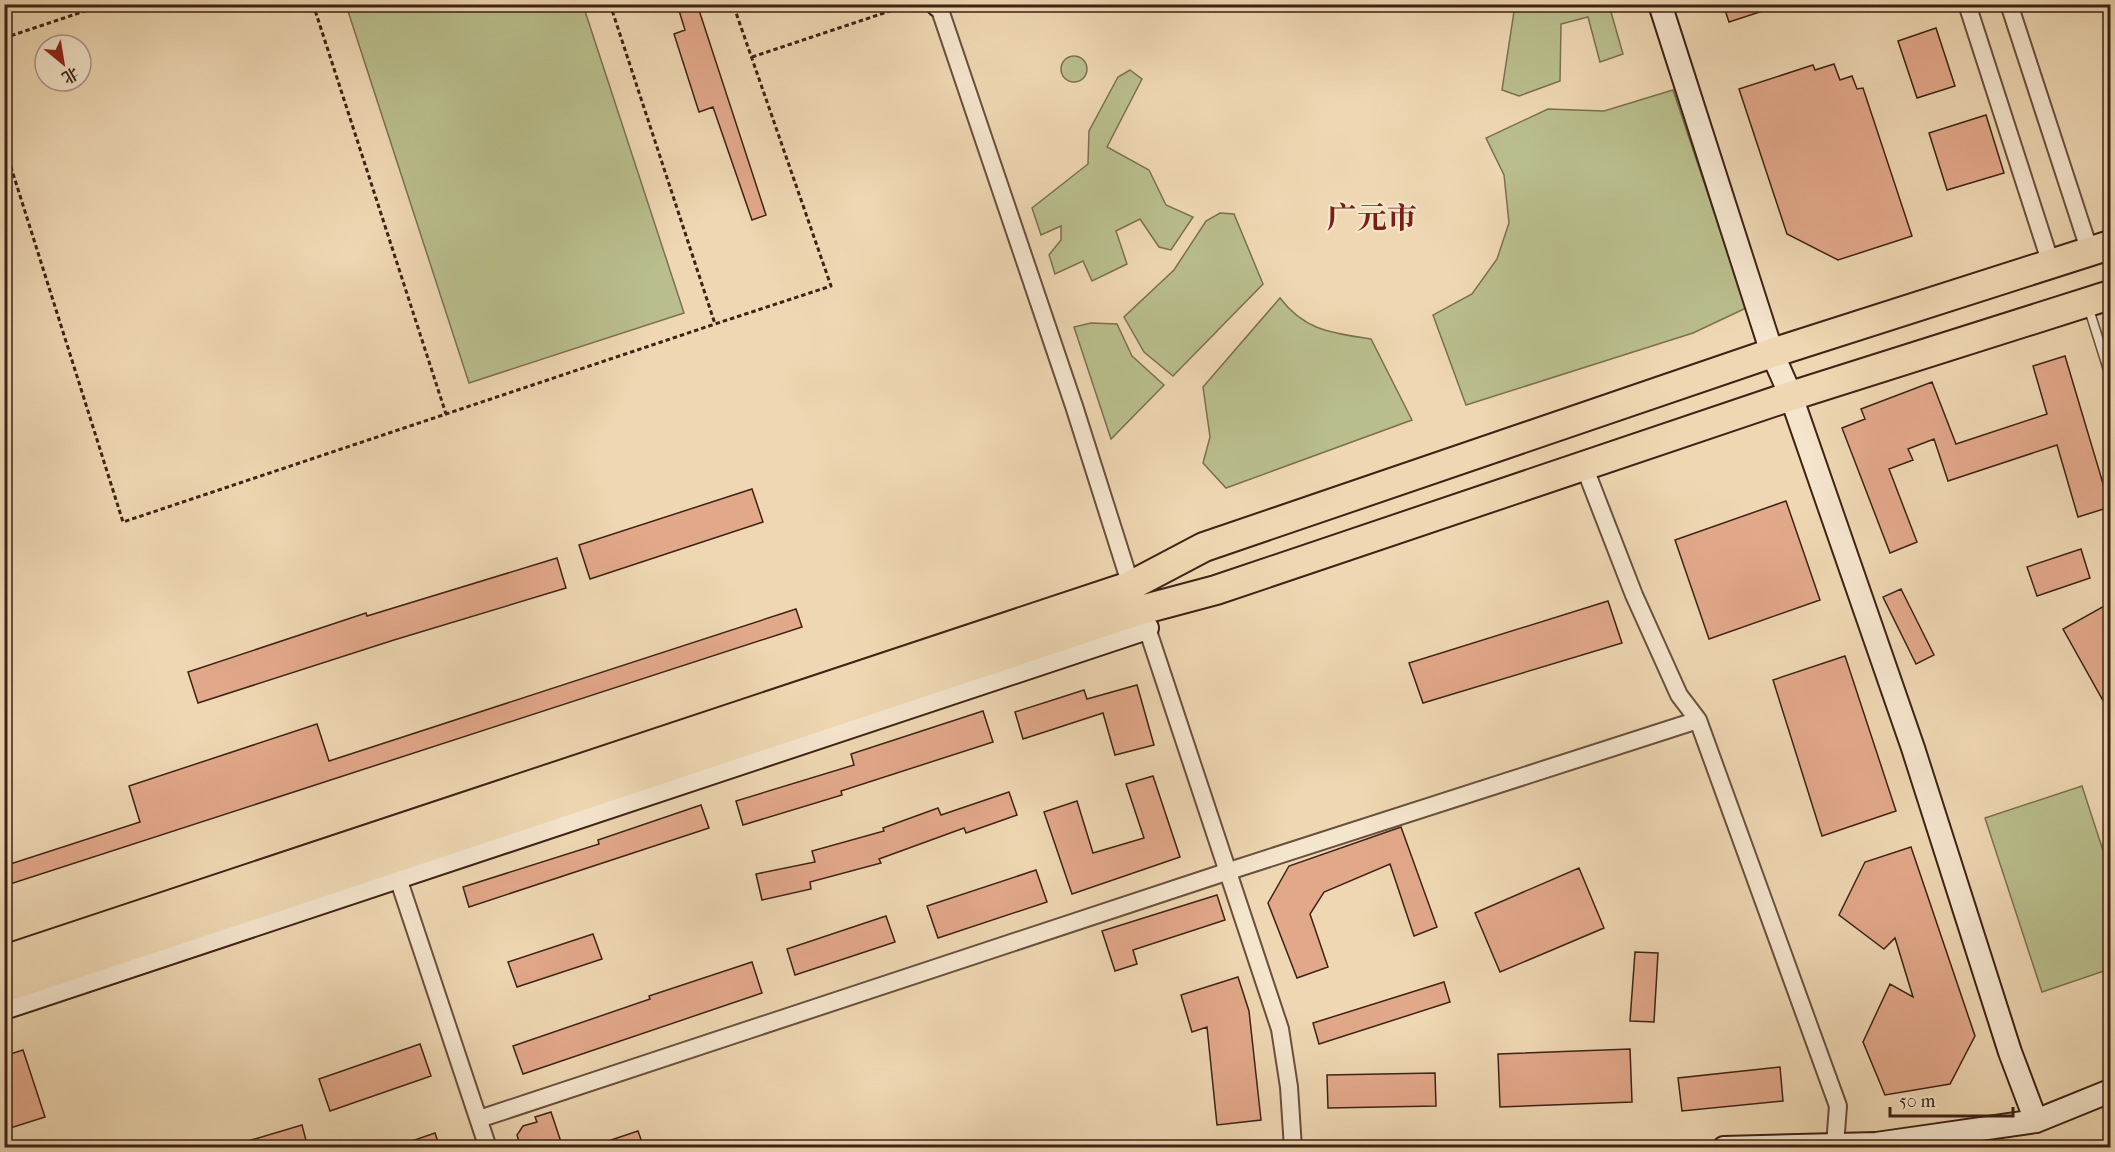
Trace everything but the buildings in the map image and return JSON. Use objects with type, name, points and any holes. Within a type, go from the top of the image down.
[{"type":"highway","points":[[1140,608],[1204,547],[1772,353],[2100,248]]},
{"type":"highway","points":[[4,988],[1140,608],[1216,590],[1791,396],[2099,299]]},
{"type":"highway","points":[[4,960],[391,857]]},
{"type":"street","points":[[938,4],[1280,1029],[1289,1087],[1293,1148]]},
{"type":"street","points":[[1660,4],[1772,353],[1791,396],[1913,748],[2010,1052],[2036,1121]]},
{"type":"street","points":[[1967,4],[2051,264]]},
{"type":"street","points":[[2009,4],[2100,248]]},
{"type":"street","points":[[1584,466],[1647,625],[1679,695],[1698,720],[1838,1106],[1835,1145]]},
{"type":"street","points":[[479,1119],[1226,872],[1698,720]]},
{"type":"street","points":[[4,1008],[391,857],[488,1148]]},
{"type":"street","points":[[1724,1148],[1876,1146],[2036,1121],[2110,1091]]},
{"type":"lane","points":[[2099,299],[2110,376]]},
{"type":"path","points":[[4,38],[106,4]]},
{"type":"path","points":[[313,4],[446,414]]},
{"type":"path","points":[[610,4],[715,324]]},
{"type":"path","points":[[4,145],[123,522],[831,286],[733,4]]},
{"type":"path","points":[[752,57],[911,4]]},
{"type":"green space","points":[[346,5],[583,5],[684,313],[469,383]]},
{"type":"green space","points":[[1515,5],[1609,5],[1623,54],[1600,62],[1588,17],[1561,24],[1560,81],[1519,96],[1502,90]]},
{"type":"green space","points":[[1074,56],[1083,60],[1087,69],[1083,78],[1074,82],[1065,78],[1061,69],[1065,60]]},
{"type":"green space","points":[[1130,70],[1142,79],[1107,147],[1149,170],[1166,205],[1193,217],[1171,250],[1159,247],[1140,219],[1116,231],[1127,264],[1092,281],[1083,261],[1055,274],[1049,255],[1061,240],[1061,226],[1041,235],[1032,208],[1088,164],[1089,131],[1118,77]]},
{"type":"green space","points":[[1673,90],[1746,308],[1693,333],[1466,405],[1433,315],[1472,294],[1497,259],[1509,223],[1504,175],[1486,138],[1548,109],[1604,111]]},
{"type":"green space","points":[[1220,213],[1234,214],[1263,284],[1173,376],[1144,352],[1124,317],[1174,270],[1206,221]]},
{"type":"green space","points":[[1280,298],[1299,317],[1320,329],[1371,339],[1412,420],[1226,488],[1203,463],[1210,437],[1203,387]]},
{"type":"green space","points":[[1091,323],[1117,324],[1132,356],[1164,385],[1111,439],[1074,327]]},
{"type":"green space","points":[[2082,786],[2110,872],[2110,969],[2042,992],[1985,818]]},
{"type":"district","name":"广元市","points":[[1372,218]]}]
